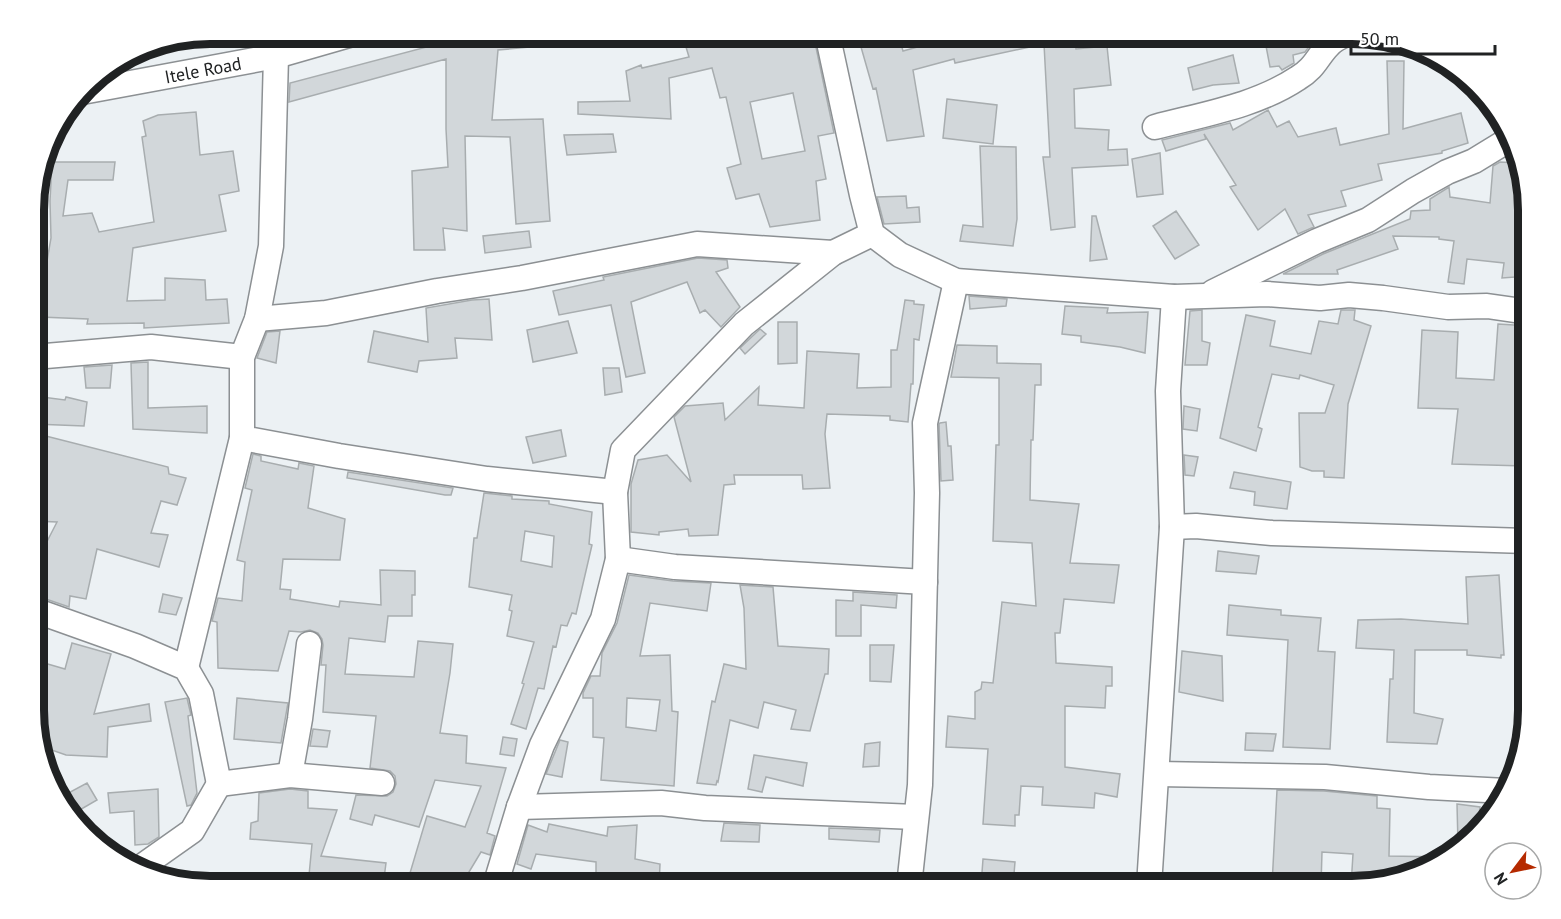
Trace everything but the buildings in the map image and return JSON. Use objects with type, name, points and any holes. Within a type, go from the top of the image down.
[{"type":"street","name":"Itele Road","points":[[96,89],[276,56],[318,44]]},
{"type":"street","points":[[829,44],[872,234],[900,255],[956,280],[1174,297],[1267,294],[1320,298],[1349,295],[1448,306],[1486,306],[1517,310]]},
{"type":"street","points":[[1155,127],[1269,95],[1300,78],[1317,63],[1328,44]]},
{"type":"street","points":[[186,668],[242,438],[242,357],[257,319],[271,246],[276,56]]},
{"type":"street","points":[[1206,295],[1317,241],[1368,220],[1413,191],[1447,172],[1474,161],[1503,143]]},
{"type":"street","points":[[498,876],[519,807],[542,745],[603,620],[618,559],[615,492],[623,450],[744,324],[833,253],[872,234]]},
{"type":"street","points":[[257,319],[326,313],[697,244],[833,253]]},
{"type":"street","points":[[910,875],[920,785],[926,582],[925,423],[956,280]]},
{"type":"street","points":[[1150,875],[1172,527],[1168,391],[1174,297]]},
{"type":"street","points":[[44,356],[152,347],[242,357]]},
{"type":"street","points":[[242,438],[487,479],[615,492]]},
{"type":"street","points":[[1172,527],[1196,526],[1272,533],[1517,541]]},
{"type":"street","points":[[618,559],[675,567],[926,582]]},
{"type":"street","points":[[44,614],[135,646],[186,668],[201,694],[219,784],[192,831],[146,863]]},
{"type":"street","points":[[290,775],[300,719],[309,644]]},
{"type":"street","points":[[1158,774],[1325,777],[1496,790]]},
{"type":"street","points":[[219,784],[290,775],[382,783]]},
{"type":"street","points":[[519,807],[661,804],[915,817]]}]
